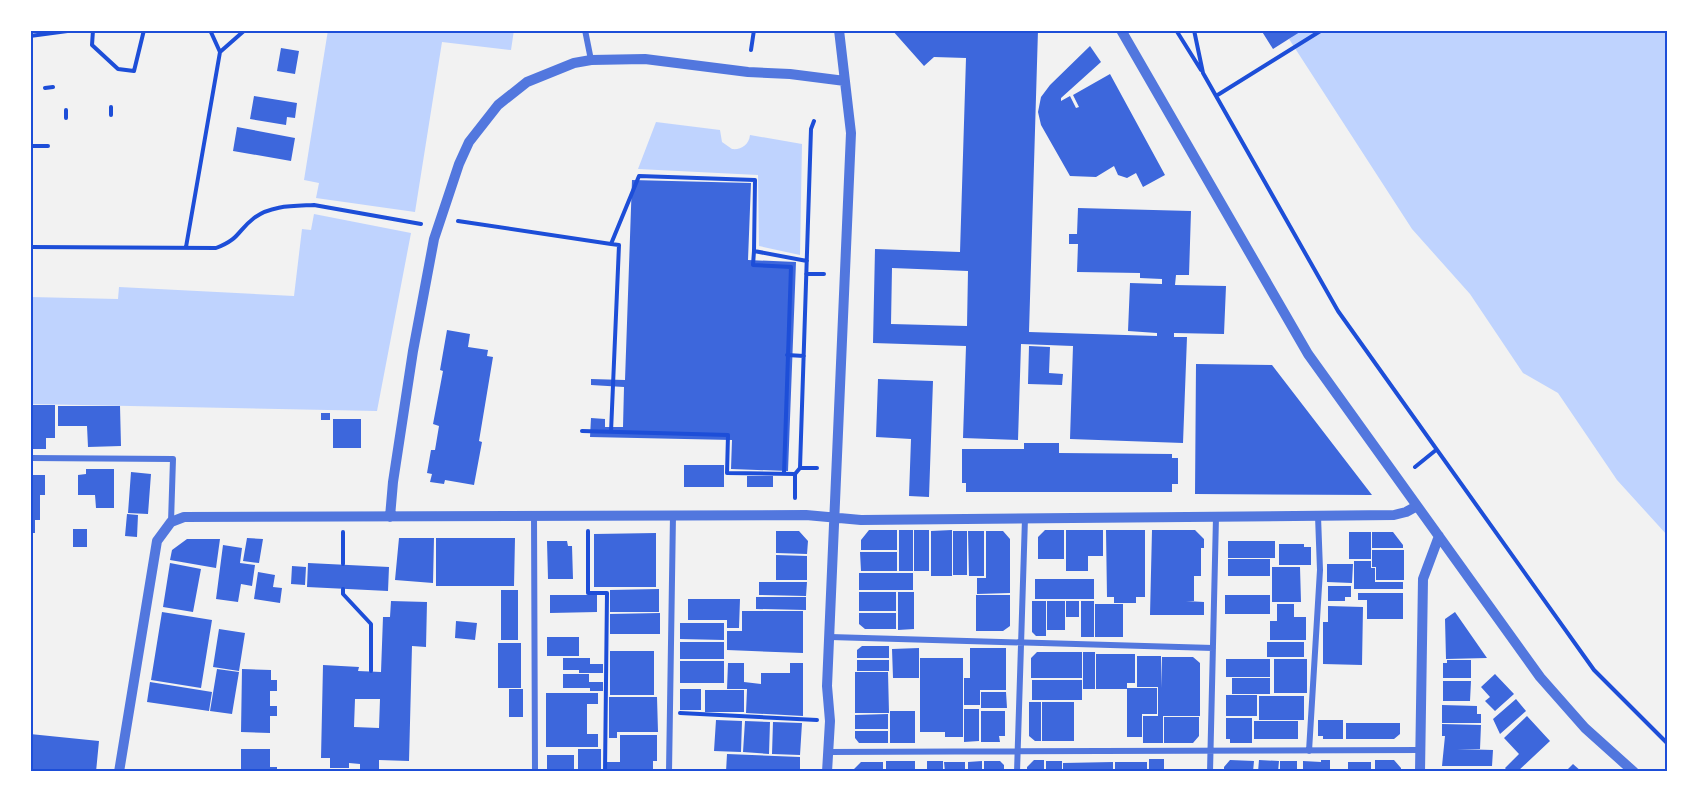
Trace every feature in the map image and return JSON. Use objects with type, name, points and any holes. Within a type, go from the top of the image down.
[{"type":"street","points":[[585,30],[591,60]]},
{"type":"street","points":[[827,772],[830,721],[827,686],[851,133],[839,30]]},
{"type":"street","points":[[1121,30],[1133,47],[1308,354],[1540,677],[1585,729],[1634,772]]},
{"type":"street","points":[[390,517],[393,482],[424,286],[434,239],[459,164],[469,142],[512,92],[527,82],[574,63],[645,58],[748,72],[790,74],[845,81]]},
{"type":"street","points":[[30,458],[173,459],[171,522]]},
{"type":"street","points":[[119,772],[157,541],[171,522],[184,517],[806,515],[861,520],[1216,517],[1394,515],[1417,506]]},
{"type":"street","points":[[527,772],[535,771],[534,515]]},
{"type":"street","points":[[669,772],[673,515]]},
{"type":"street","points":[[1309,750],[1320,570],[1318,516]]},
{"type":"street","points":[[1210,772],[1216,517]]},
{"type":"street","points":[[1017,772],[1025,518]]},
{"type":"street","points":[[1420,772],[1423,579],[1439,536]]},
{"type":"street","points":[[830,637],[1212,648]]},
{"type":"street","points":[[828,752],[1420,750]]},
{"type":"path","points":[[30,36],[75,30]]},
{"type":"path","points":[[93,30],[92,45],[118,69],[134,71],[144,30]]},
{"type":"path","points":[[186,247],[220,52],[210,30]]},
{"type":"path","points":[[220,52],[245,30]]},
{"type":"path","points":[[750,50],[754,30]]},
{"type":"path","points":[[1176,30],[1203,73],[1338,311],[1594,670],[1667,743]]},
{"type":"path","points":[[1194,30],[1203,73]]},
{"type":"path","points":[[1216,96],[1322,30]]},
{"type":"path","points":[[45,88],[53,87]]},
{"type":"path","points":[[111,107],[111,115]]},
{"type":"path","points":[[66,110],[66,118]]},
{"type":"path","points":[[795,498],[795,474],[800,468],[811,129],[814,121]]},
{"type":"path","points":[[30,146],[48,146]]},
{"type":"path","points":[[611,244],[639,176],[755,180],[753,265],[790,267],[784,474]]},
{"type":"path","points":[[30,247],[216,248],[232,242],[254,218],[273,208],[315,206],[421,224]]},
{"type":"path","points":[[458,221],[619,245],[611,432]]},
{"type":"path","points":[[754,251],[807,261]]},
{"type":"path","points":[[806,274],[824,274]]},
{"type":"path","points":[[788,355],[804,356]]},
{"type":"path","points":[[582,431],[728,435],[727,473],[795,474]]},
{"type":"path","points":[[1415,466],[1436,450]]},
{"type":"path","points":[[800,468],[817,468]]},
{"type":"path","points":[[588,530],[588,592],[607,593],[605,772]]},
{"type":"path","points":[[343,532],[343,564]]},
{"type":"path","points":[[343,589],[343,594],[371,624],[371,671]]},
{"type":"path","points":[[670,713],[830,721]]},
{"type":"water","points":[[328,30],[514,30],[511,50],[442,42],[415,212],[316,198],[319,183],[304,180]]},
{"type":"water","points":[[1288,30],[1667,30],[1667,535],[1617,480],[1558,393],[1523,373],[1470,294],[1412,229],[1289,39],[1292,37]]},
{"type":"water","points":[[656,122],[720,130],[722,142],[732,149],[744,146],[750,135],[802,144],[800,255],[759,246],[758,175],[638,169]]},
{"type":"water","points":[[314,214],[411,233],[377,411],[30,404],[30,297],[118,299],[119,287],[294,296],[302,229],[311,230]]},
{"type":"building","points":[[892,30],[1038,30],[1029,332],[1157,336],[1157,333],[1128,331],[1130,283],[1162,284],[1162,279],[1140,278],[1140,273],[1077,272],[1078,244],[1069,244],[1069,234],[1077,234],[1078,208],[1191,211],[1189,275],[1176,275],[1175,285],[1226,286],[1224,334],[1174,333],[1174,337],[1187,337],[1183,443],[1070,439],[1073,346],[1021,344],[1018,440],[963,438],[966,346],[873,343],[875,249],[960,252],[966,58],[934,57],[924,66]],"holes":[[[892,268],[968,271],[967,326],[891,324]]]},
{"type":"building","points":[[1261,30],[1303,30],[1273,49]]},
{"type":"building","points":[[1090,46],[1101,62],[1061,98],[1061,101],[1070,96],[1076,108],[1079,107],[1073,95],[1110,74],[1165,175],[1143,187],[1136,173],[1127,178],[1118,175],[1114,166],[1096,177],[1070,176],[1041,125],[1038,112],[1041,97],[1050,85]]},
{"type":"building","points":[[281,48],[299,51],[295,74],[277,71]]},
{"type":"building","points":[[254,96],[297,103],[295,118],[287,117],[286,125],[250,119]]},
{"type":"building","points":[[237,127],[295,138],[291,161],[233,151]]},
{"type":"building","points":[[632,180],[751,183],[748,260],[796,262],[788,471],[731,469],[732,440],[590,437],[591,418],[605,419],[605,427],[623,427],[624,387],[591,385],[591,379],[625,380]]},
{"type":"building","points":[[447,330],[470,334],[468,347],[488,350],[487,356],[493,357],[474,485],[445,480],[444,484],[430,482],[432,474],[427,473],[431,450],[435,450],[439,426],[433,424],[443,371],[440,370]]},
{"type":"building","points":[[1029,346],[1050,347],[1049,373],[1063,374],[1062,385],[1028,384]]},
{"type":"building","points":[[1196,364],[1272,365],[1372,495],[1195,494]]},
{"type":"building","points":[[878,379],[933,381],[929,497],[909,496],[911,439],[876,437]]},
{"type":"building","points":[[30,405],[55,405],[55,438],[46,438],[46,449],[30,449]]},
{"type":"building","points":[[58,406],[120,406],[121,446],[88,447],[87,426],[58,426]]},
{"type":"building","points":[[321,413],[330,413],[330,420],[321,420]]},
{"type":"building","points":[[333,419],[361,419],[361,448],[333,448]]},
{"type":"building","points":[[1024,443],[1059,443],[1059,453],[1172,454],[1172,458],[1178,458],[1178,484],[1172,484],[1172,492],[966,492],[966,483],[962,483],[962,449],[1024,449]]},
{"type":"building","points":[[684,465],[724,465],[724,487],[684,487]]},
{"type":"building","points":[[86,469],[114,469],[114,508],[96,508],[95,495],[78,495],[78,475],[86,474]]},
{"type":"building","points":[[131,472],[151,474],[148,514],[128,513]]},
{"type":"building","points":[[30,475],[45,475],[45,495],[40,495],[40,520],[35,520],[35,533],[30,533]]},
{"type":"building","points":[[747,476],[773,476],[773,487],[747,487]]},
{"type":"building","points":[[127,514],[138,515],[137,537],[125,536]]},
{"type":"building","points":[[73,529],[87,529],[87,547],[73,547]]},
{"type":"building","points":[[869,530],[897,530],[897,550],[861,550],[861,540]]},
{"type":"building","points":[[899,530],[913,530],[913,571],[899,571]]},
{"type":"building","points":[[914,530],[929,530],[929,571],[914,571]]},
{"type":"building","points":[[952,530],[952,576],[931,576],[931,531]]},
{"type":"building","points":[[1045,530],[1064,530],[1064,559],[1038,559],[1038,537]]},
{"type":"building","points":[[1066,530],[1103,530],[1103,556],[1088,556],[1088,571],[1066,571]]},
{"type":"building","points":[[1106,530],[1145,530],[1145,597],[1136,597],[1136,603],[1114,603],[1114,597],[1107,597]]},
{"type":"building","points":[[1152,530],[1195,530],[1204,539],[1204,548],[1201,548],[1201,576],[1194,576],[1194,601],[1186,601],[1204,602],[1204,615],[1150,615]]},
{"type":"building","points":[[776,531],[799,531],[808,541],[807,554],[776,553]]},
{"type":"building","points":[[953,531],[967,531],[967,575],[953,575]]},
{"type":"building","points":[[968,531],[984,531],[984,576],[969,576]]},
{"type":"building","points":[[986,531],[1003,531],[1010,539],[1010,593],[977,594],[977,578],[986,578]]},
{"type":"building","points":[[1349,532],[1371,532],[1371,559],[1349,559]]},
{"type":"building","points":[[1372,532],[1393,532],[1403,548],[1372,548]]},
{"type":"building","points":[[656,533],[656,587],[594,587],[594,534]]},
{"type":"building","points":[[247,538],[263,539],[259,563],[243,561]]},
{"type":"building","points":[[399,538],[434,538],[433,583],[395,580]]},
{"type":"building","points":[[436,538],[515,538],[514,586],[436,586]]},
{"type":"building","points":[[187,539],[220,539],[216,568],[170,560],[172,550]]},
{"type":"building","points":[[547,541],[567,541],[568,546],[572,546],[573,579],[548,579]]},
{"type":"building","points":[[1228,541],[1275,541],[1275,558],[1228,558]]},
{"type":"building","points":[[1279,544],[1304,544],[1304,547],[1311,547],[1311,565],[1279,565]]},
{"type":"building","points":[[223,545],[242,548],[240,563],[255,565],[252,586],[241,584],[238,602],[216,599]]},
{"type":"building","points":[[1372,550],[1404,550],[1404,580],[1376,580],[1376,567],[1372,567]]},
{"type":"building","points":[[860,552],[897,552],[897,571],[861,571]]},
{"type":"building","points":[[776,555],[807,556],[807,580],[776,580]]},
{"type":"building","points":[[1228,559],[1270,559],[1270,576],[1228,576]]},
{"type":"building","points":[[1354,561],[1371,561],[1371,568],[1375,568],[1375,582],[1403,582],[1403,589],[1354,589]]},
{"type":"building","points":[[170,563],[201,569],[193,612],[163,607]]},
{"type":"building","points":[[308,563],[389,567],[388,591],[307,587]]},
{"type":"building","points":[[1327,564],[1353,564],[1352,583],[1327,582]]},
{"type":"building","points":[[292,566],[306,567],[305,585],[291,584]]},
{"type":"building","points":[[1272,567],[1300,567],[1301,602],[1272,602]]},
{"type":"building","points":[[258,572],[275,575],[273,587],[282,588],[280,603],[254,599]]},
{"type":"building","points":[[859,573],[913,573],[913,590],[859,590]]},
{"type":"building","points":[[1035,579],[1094,579],[1094,599],[1035,599]]},
{"type":"building","points":[[759,582],[807,582],[806,596],[759,595]]},
{"type":"building","points":[[1328,586],[1351,586],[1351,597],[1345,597],[1345,601],[1328,601]]},
{"type":"building","points":[[659,589],[659,612],[610,612],[610,590]]},
{"type":"building","points":[[501,590],[518,590],[518,640],[501,640]]},
{"type":"building","points":[[859,592],[896,592],[896,611],[859,611]]},
{"type":"building","points":[[898,592],[914,592],[914,629],[898,630]]},
{"type":"building","points":[[1358,593],[1403,593],[1403,619],[1367,619],[1367,600],[1358,600]]},
{"type":"building","points":[[550,595],[597,595],[597,612],[550,613]]},
{"type":"building","points":[[976,595],[1010,595],[1010,626],[1003,631],[976,631]]},
{"type":"building","points":[[1225,595],[1270,595],[1270,614],[1225,614]]},
{"type":"building","points":[[756,597],[806,597],[806,610],[756,609]]},
{"type":"building","points":[[688,599],[740,599],[739,628],[727,628],[727,620],[688,620]]},
{"type":"building","points":[[391,601],[427,602],[426,647],[412,646],[409,761],[379,760],[379,770],[360,770],[360,764],[349,763],[349,768],[330,768],[330,758],[321,758],[323,665],[359,667],[358,671],[381,672],[383,617],[390,617]],"holes":[[[355,699],[380,699],[379,728],[354,727]]]},
{"type":"building","points":[[1032,601],[1046,601],[1046,636],[1036,636],[1032,632]]},
{"type":"building","points":[[1047,601],[1065,601],[1065,630],[1047,630]]},
{"type":"building","points":[[1066,601],[1079,601],[1079,617],[1066,617]]},
{"type":"building","points":[[1081,601],[1094,601],[1094,637],[1081,637]]},
{"type":"building","points":[[1095,604],[1123,604],[1123,637],[1095,637]]},
{"type":"building","points":[[1277,604],[1294,604],[1294,617],[1306,617],[1306,640],[1270,640],[1270,621],[1277,621]]},
{"type":"building","points":[[1328,606],[1363,607],[1362,665],[1323,664],[1323,622],[1328,622]]},
{"type":"building","points":[[742,611],[803,611],[803,653],[727,650],[727,631],[742,631]]},
{"type":"building","points":[[162,612],[212,620],[201,688],[151,680]]},
{"type":"building","points":[[1455,612],[1487,658],[1446,659],[1445,619]]},
{"type":"building","points":[[660,613],[660,634],[610,634],[610,614]]},
{"type":"building","points":[[859,613],[896,613],[896,629],[865,629],[859,624]]},
{"type":"building","points":[[456,621],[477,623],[475,640],[455,638]]},
{"type":"building","points":[[680,623],[724,623],[724,640],[680,639]]},
{"type":"building","points":[[219,629],[245,633],[239,671],[213,667]]},
{"type":"building","points":[[547,637],[579,637],[579,656],[547,656]]},
{"type":"building","points":[[680,642],[724,642],[724,659],[680,659]]},
{"type":"building","points":[[1267,642],[1304,642],[1304,657],[1267,657]]},
{"type":"building","points":[[498,643],[521,643],[521,688],[498,688]]},
{"type":"building","points":[[862,646],[889,646],[889,658],[857,658],[857,650]]},
{"type":"building","points":[[919,648],[919,678],[893,678],[892,649]]},
{"type":"building","points":[[970,648],[1006,648],[1006,690],[980,690],[980,705],[964,705],[964,678],[970,678]]},
{"type":"building","points":[[610,651],[654,651],[654,695],[610,695]]},
{"type":"building","points":[[1037,652],[1082,652],[1082,678],[1031,678],[1031,658]]},
{"type":"building","points":[[1083,652],[1095,652],[1095,689],[1083,689]]},
{"type":"building","points":[[1096,654],[1135,654],[1135,683],[1127,683],[1127,689],[1096,689]]},
{"type":"building","points":[[1137,656],[1161,656],[1161,688],[1162,657],[1193,657],[1200,663],[1200,716],[1163,716],[1163,743],[1143,743],[1143,716],[1158,716],[1158,687],[1137,687]]},
{"type":"building","points":[[563,658],[590,658],[590,664],[603,664],[603,673],[563,670]]},
{"type":"building","points":[[920,658],[963,658],[963,737],[945,737],[945,732],[920,732]]},
{"type":"building","points":[[1226,659],[1270,659],[1270,677],[1226,677]]},
{"type":"building","points":[[1274,659],[1307,659],[1307,693],[1274,693]]},
{"type":"building","points":[[857,660],[889,660],[889,671],[857,671]]},
{"type":"building","points":[[1447,660],[1471,660],[1471,678],[1443,678],[1443,663],[1447,663]]},
{"type":"building","points":[[680,661],[724,661],[724,683],[680,683]]},
{"type":"building","points":[[728,663],[744,663],[744,682],[761,684],[761,673],[790,673],[790,663],[803,663],[803,716],[746,713],[747,689],[727,689]]},
{"type":"building","points":[[217,669],[239,672],[232,714],[210,711]]},
{"type":"building","points":[[242,669],[271,670],[271,680],[277,680],[277,691],[270,691],[270,706],[277,706],[277,716],[270,716],[270,733],[241,732]]},
{"type":"building","points":[[855,672],[888,672],[889,713],[855,713]]},
{"type":"building","points":[[563,674],[589,674],[589,682],[603,682],[603,691],[590,691],[590,688],[563,688]]},
{"type":"building","points":[[1495,674],[1514,694],[1495,711],[1485,701],[1490,697],[1481,687]]},
{"type":"building","points":[[1232,678],[1270,678],[1270,694],[1232,694]]},
{"type":"building","points":[[1032,680],[1082,680],[1082,700],[1032,700]]},
{"type":"building","points":[[1443,681],[1471,681],[1470,701],[1443,701]]},
{"type":"building","points":[[150,682],[212,692],[209,711],[147,702]]},
{"type":"building","points":[[1127,688],[1157,688],[1157,714],[1142,714],[1142,737],[1127,737]]},
{"type":"building","points":[[509,689],[523,689],[523,717],[509,717]]},
{"type":"building","points":[[680,689],[701,689],[701,710],[680,710]]},
{"type":"building","points":[[705,690],[744,690],[744,712],[705,712]]},
{"type":"building","points":[[981,692],[1006,692],[1007,708],[981,708]]},
{"type":"building","points":[[546,693],[598,693],[598,704],[587,704],[587,734],[598,734],[598,747],[546,747]]},
{"type":"building","points":[[1226,695],[1257,695],[1257,716],[1226,716]]},
{"type":"building","points":[[1259,696],[1304,696],[1304,720],[1259,720]]},
{"type":"building","points":[[609,697],[657,697],[658,732],[617,732],[617,738],[609,738]]},
{"type":"building","points":[[1516,699],[1526,711],[1500,734],[1493,719]]},
{"type":"building","points":[[1029,702],[1041,702],[1041,741],[1035,741],[1029,736]]},
{"type":"building","points":[[1042,702],[1074,702],[1074,741],[1042,741]]},
{"type":"building","points":[[1442,705],[1477,706],[1477,714],[1481,714],[1481,723],[1442,723]]},
{"type":"building","points":[[964,709],[979,709],[979,741],[964,742]]},
{"type":"building","points":[[890,711],[915,711],[915,743],[890,743]]},
{"type":"building","points":[[981,711],[1005,711],[1005,736],[999,736],[1000,742],[981,742]]},
{"type":"building","points":[[888,714],[888,729],[855,729],[855,715]]},
{"type":"building","points":[[1527,716],[1550,741],[1517,772],[1508,772],[1505,768],[1519,754],[1504,738]]},
{"type":"building","points":[[1164,717],[1199,717],[1199,736],[1193,743],[1164,743]]},
{"type":"building","points":[[1226,718],[1252,718],[1252,743],[1230,743],[1230,739],[1226,739]]},
{"type":"building","points":[[716,720],[742,721],[741,752],[714,751]]},
{"type":"building","points":[[1318,720],[1343,720],[1343,739],[1323,739],[1323,736],[1318,736]]},
{"type":"building","points":[[745,721],[770,722],[769,754],[743,752]]},
{"type":"building","points":[[1254,721],[1298,721],[1298,739],[1254,739]]},
{"type":"building","points":[[773,722],[802,723],[800,755],[772,754]]},
{"type":"building","points":[[1346,723],[1400,723],[1400,734],[1394,739],[1346,739]]},
{"type":"building","points":[[1442,724],[1481,725],[1480,749],[1457,749],[1493,750],[1492,766],[1442,766],[1445,736],[1442,736]]},
{"type":"building","points":[[855,731],[888,731],[888,743],[859,743],[855,738]]},
{"type":"building","points":[[30,734],[99,741],[96,772],[30,772]]},
{"type":"building","points":[[620,735],[657,735],[657,761],[653,761],[653,772],[607,772],[607,762],[620,762]]},
{"type":"building","points":[[241,749],[270,749],[270,767],[277,767],[277,772],[241,772]]},
{"type":"building","points":[[578,749],[601,749],[601,772],[578,772]]},
{"type":"building","points":[[727,754],[800,757],[800,772],[726,772]]},
{"type":"building","points":[[547,755],[574,755],[574,772],[547,772]]},
{"type":"building","points":[[1149,759],[1164,759],[1164,772],[1149,772]]},
{"type":"building","points":[[1034,760],[1044,760],[1044,772],[1027,772],[1027,767]]},
{"type":"building","points":[[1230,760],[1254,761],[1253,772],[1224,772],[1224,767]]},
{"type":"building","points":[[1259,760],[1279,761],[1278,772],[1258,772]]},
{"type":"building","points":[[1321,760],[1330,760],[1330,772],[1303,772],[1303,761],[1321,762]]},
{"type":"building","points":[[1375,760],[1394,760],[1401,768],[1401,772],[1375,772]]},
{"type":"building","points":[[886,761],[915,761],[915,772],[886,772]]},
{"type":"building","points":[[927,761],[943,761],[943,772],[927,772]]},
{"type":"building","points":[[982,761],[982,772],[968,772],[968,762]]},
{"type":"building","points":[[984,761],[1000,761],[1004,765],[1004,772],[984,772]]},
{"type":"building","points":[[1046,761],[1062,761],[1062,772],[1046,772]]},
{"type":"building","points":[[1280,761],[1297,761],[1297,772],[1280,772]]},
{"type":"building","points":[[861,762],[883,762],[883,772],[854,772]]},
{"type":"building","points":[[944,762],[965,762],[965,772],[945,772]]},
{"type":"building","points":[[1113,762],[1113,772],[1063,772],[1063,763]]},
{"type":"building","points":[[1115,762],[1147,762],[1147,772],[1115,772]]},
{"type":"building","points":[[1348,762],[1371,762],[1371,772],[1348,772]]},
{"type":"building","points":[[1573,764],[1582,772],[1565,772]]}]
